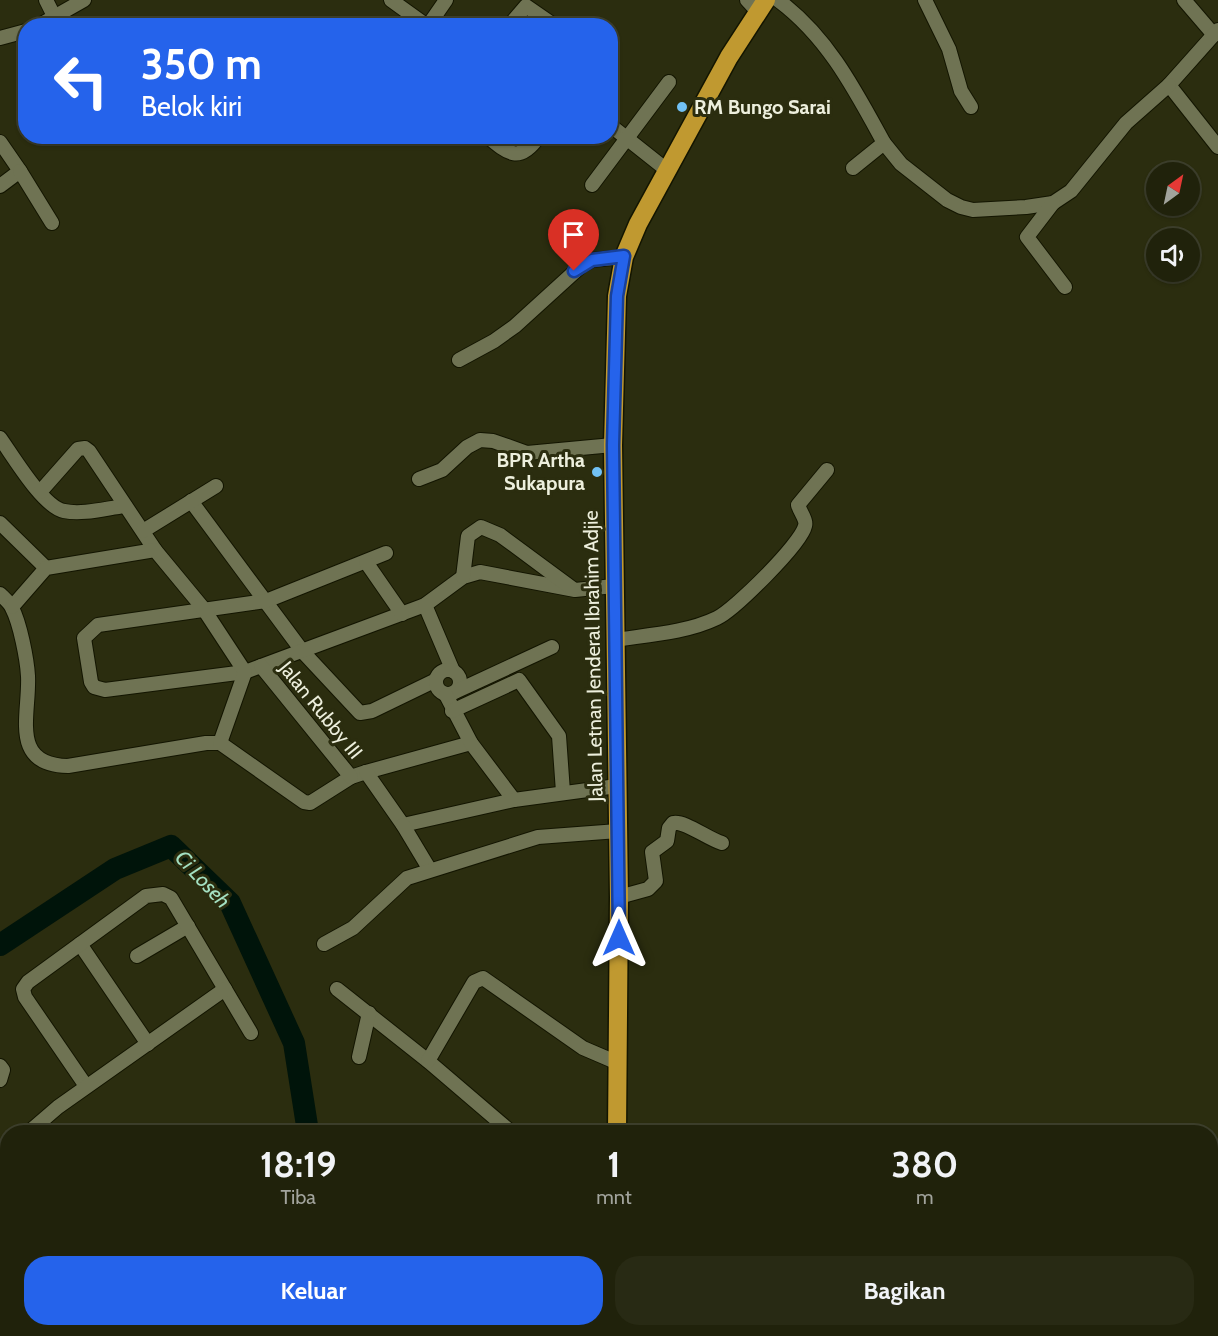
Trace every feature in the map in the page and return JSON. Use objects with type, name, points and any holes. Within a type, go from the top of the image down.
[{"type":"highway","name":"Jalan Letnan Jenderal Ibrahim Adjie","points":[[617,1125],[619,897],[613,445],[617,296],[624,256],[757,4]]},
{"type":"street","points":[[46,0],[48,18]]},
{"type":"street","points":[[53,18],[84,0]]},
{"type":"street","points":[[391,0],[416,18]]},
{"type":"street","points":[[433,18],[446,0]]},
{"type":"street","points":[[778,0],[793,11],[823,42],[846,73],[884,143],[901,164],[946,200],[973,210],[1026,207],[1053,203],[1063,198],[1088,173],[1126,123],[1169,85],[1216,33],[1184,0]]},
{"type":"street","points":[[925,0],[949,50],[961,91],[971,107]]},
{"type":"street","points":[[516,18],[526,6],[543,18]]},
{"type":"street","points":[[0,38],[18,33]]},
{"type":"street","points":[[592,185],[669,82]]},
{"type":"street","points":[[1169,85],[1218,147]]},
{"type":"street","points":[[618,131],[668,171]]},
{"type":"street","points":[[0,142],[52,223]]},
{"type":"street","points":[[852,168],[884,143]]},
{"type":"street","points":[[496,144],[505,151],[519,154],[527,151],[533,144]]},
{"type":"street","points":[[0,186],[20,171]]},
{"type":"street","points":[[1053,203],[1027,237],[1065,287]]},
{"type":"street","points":[[459,360],[494,341],[515,326],[581,266],[592,260],[624,256]]},
{"type":"street","points":[[0,438],[52,505],[66,511],[125,506]]},
{"type":"street","points":[[419,480],[442,470],[466,447],[480,440],[493,441],[527,453],[613,445]]},
{"type":"street","points":[[40,492],[78,449],[85,448],[89,451],[154,550],[203,608],[245,672]]},
{"type":"street","points":[[614,640],[688,627],[726,613],[776,564],[804,530],[806,522],[798,505],[827,470]]},
{"type":"street","points":[[143,531],[216,486]]},
{"type":"street","points":[[191,501],[303,652],[360,713],[372,711],[436,680],[440,672],[453,671]]},
{"type":"street","points":[[0,523],[46,568]]},
{"type":"street","points":[[463,577],[468,536],[481,527],[500,535],[575,590]]},
{"type":"street","points":[[12,608],[46,568],[154,550]]},
{"type":"street","points":[[386,554],[266,602],[203,608],[98,625],[92,628],[84,638],[90,682],[94,687],[111,690],[245,672],[425,605],[463,577],[480,572],[575,590],[614,586]]},
{"type":"street","points":[[366,562],[402,614]]},
{"type":"street","points":[[0,594],[12,608],[28,675],[25,735],[30,749],[46,762],[68,766],[206,742],[220,743],[304,802],[316,801],[351,777],[471,743]]},
{"type":"street","points":[[425,605],[453,671],[460,680],[451,693],[452,711],[471,743],[514,800]]},
{"type":"street","points":[[436,680],[438,690],[451,693],[552,647]]},
{"type":"street","name":"Jalan Rubby III","points":[[261,666],[351,777]]},
{"type":"street","points":[[509,667],[559,736],[563,792]]},
{"type":"street","points":[[220,743],[245,672]]},
{"type":"street","points":[[452,711],[519,680]]},
{"type":"street","points":[[366,772],[404,825],[430,870]]},
{"type":"street","points":[[404,825],[514,800],[617,786]]},
{"type":"street","points":[[619,897],[648,889],[656,881],[652,852],[667,841],[669,828],[673,823],[684,823],[702,836],[722,843]]},
{"type":"street","points":[[324,944],[361,921],[407,878],[538,837],[618,831]]},
{"type":"street","points":[[86,1086],[25,997],[23,989],[28,982],[80,944],[146,896],[155,893],[171,898],[251,1033]]},
{"type":"street","points":[[137,956],[188,926]]},
{"type":"street","points":[[80,944],[148,1044]]},
{"type":"street","points":[[428,1061],[474,982],[483,978],[583,1048],[618,1063]]},
{"type":"street","points":[[38,1125],[86,1086],[225,989]]},
{"type":"street","points":[[337,989],[428,1061],[503,1125]]},
{"type":"street","points":[[359,1057],[369,1013]]},
{"type":"street","points":[[0,1066],[3,1070],[0,1080]]},
{"type":"waterway","name":"Ci Loseh","points":[[0,945],[115,869],[171,846],[230,903],[294,1043],[307,1125]]},
{"type":"place","name":"RM Bungo Sarai","points":[[682,107]]},
{"type":"place","name":"BPR Artha Sukapura","points":[[597,472]]},
{"type":"route","points":[[574,271],[592,260],[624,256],[617,296],[613,445],[619,938]]}]
